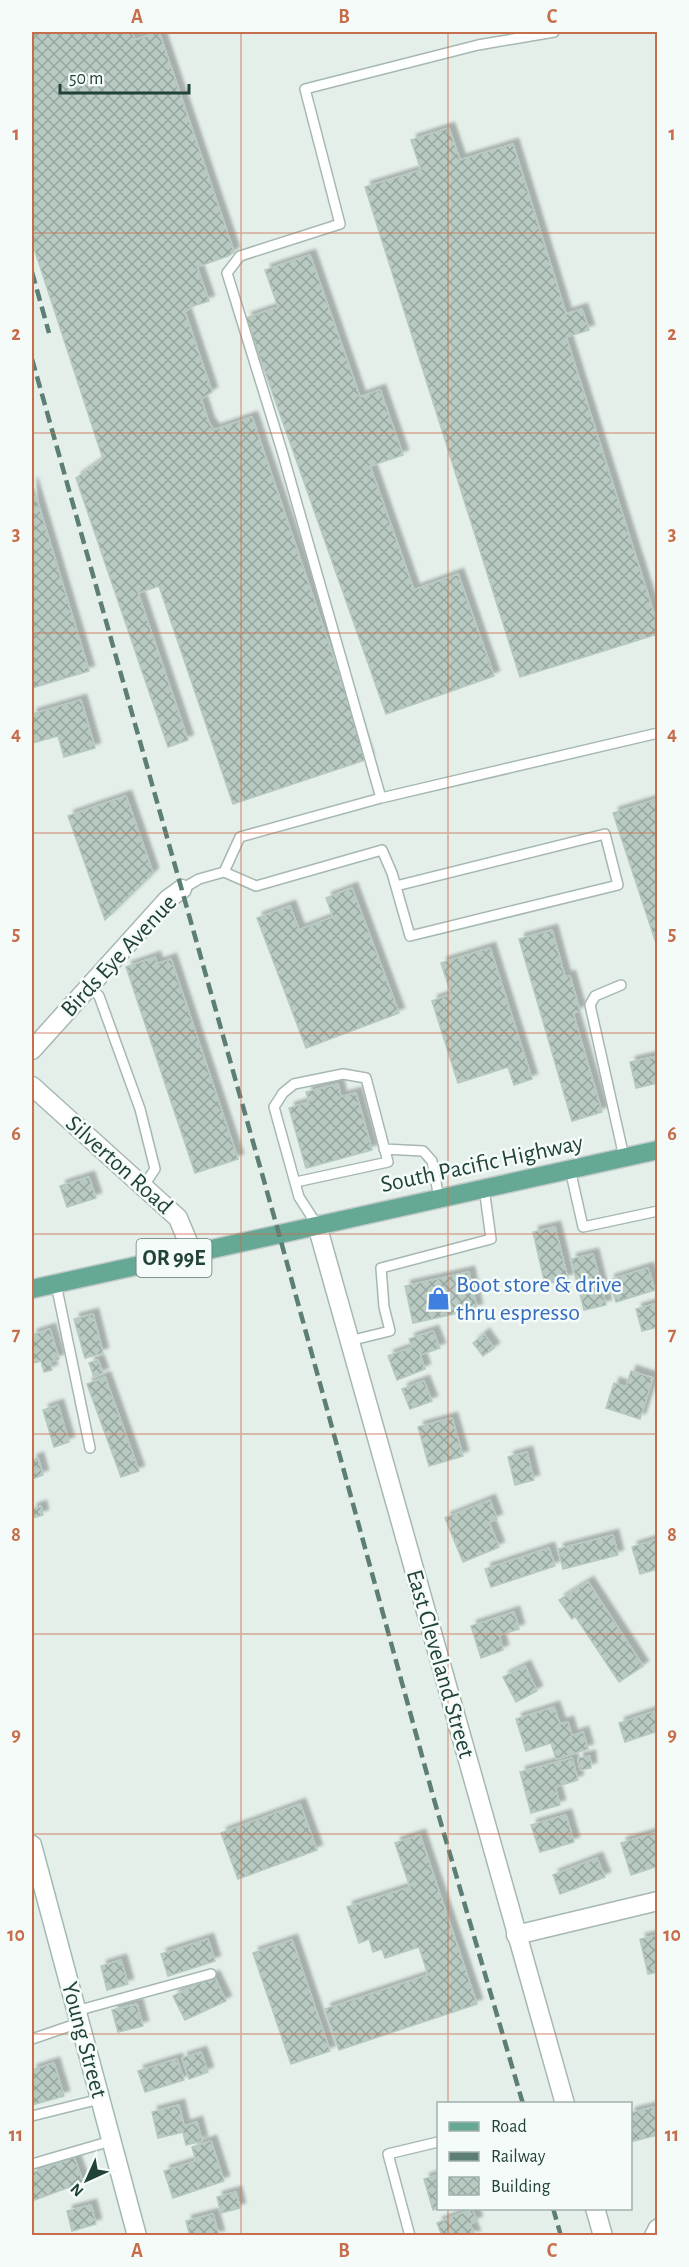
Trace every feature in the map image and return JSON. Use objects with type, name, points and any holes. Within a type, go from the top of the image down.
[{"type":"main road","name":"South Pacific Highway","points":[[317,1225],[657,1150]]},
{"type":"main road","name":"OR 99E","points":[[32,1289],[317,1225]]},
{"type":"street","name":"Birds Eye Avenue","points":[[32,1050],[168,899],[183,889]]},
{"type":"street","name":"Silverton Road","points":[[32,1086],[178,1218],[193,1254]]},
{"type":"street","name":"East Cleveland Street","points":[[317,1225],[565,2102]]},
{"type":"street","name":"Young Street","points":[[32,1852],[137,2235]]},
{"type":"street","points":[[516,1935],[657,1901]]},
{"type":"street","points":[[596,2210],[603,2235]]},
{"type":"lane","points":[[381,798],[294,495],[227,273],[240,256],[339,224],[305,89],[478,45],[554,32]]},
{"type":"lane","points":[[224,872],[240,837],[381,798],[559,758],[657,733]]},
{"type":"lane","points":[[183,889],[199,879],[224,872],[256,886],[381,850],[396,886],[410,936],[618,885],[605,834],[396,886]]},
{"type":"lane","points":[[621,985],[595,996],[590,1005],[624,1157]]},
{"type":"lane","points":[[89,986],[99,996],[140,1109],[156,1169],[143,1187]]},
{"type":"lane","points":[[296,1182],[388,1162],[366,1078],[343,1074],[294,1084],[283,1093],[273,1107],[299,1197],[317,1225]]},
{"type":"lane","points":[[384,1149],[423,1151],[432,1161],[439,1198]]},
{"type":"lane","points":[[570,1169],[583,1227],[657,1211]]},
{"type":"lane","points":[[349,1341],[390,1331],[384,1307],[381,1268],[491,1239],[484,1188]]},
{"type":"lane","points":[[56,1284],[90,1448]]},
{"type":"lane","points":[[32,2039],[78,2017],[211,1974]]},
{"type":"lane","points":[[32,2116],[100,2099]]},
{"type":"lane","points":[[32,2164],[111,2141]]},
{"type":"lane","points":[[410,2235],[388,2154],[437,2142]]},
{"type":"lane","points":[[649,2235],[657,2223]]},
{"type":"building","points":[[32,32],[132,32],[135,40],[159,32],[234,252],[197,267],[209,301],[193,306],[185,312],[212,392],[201,399],[209,423],[214,430],[252,417],[368,759],[233,804],[159,586],[138,593],[188,740],[168,747],[76,478],[103,459],[32,242]]},
{"type":"building","points":[[449,128],[460,160],[513,144],[566,314],[582,309],[589,330],[566,337],[658,626],[658,634],[520,677],[365,187],[421,170],[411,140]]},
{"type":"building","points":[[310,255],[360,397],[380,390],[403,455],[370,466],[414,590],[458,574],[494,676],[386,714],[246,318],[278,307],[265,270]]},
{"type":"building","points":[[32,483],[89,671],[32,688]]},
{"type":"building","points":[[81,700],[95,748],[64,757],[58,736],[32,743],[32,714]]},
{"type":"building","points":[[126,796],[153,873],[105,920],[68,816]]},
{"type":"building","points":[[658,799],[658,949],[613,813]]},
{"type":"building","points":[[352,888],[399,1013],[306,1048],[257,918],[290,906],[299,930],[333,917],[326,898]]},
{"type":"building","points":[[552,930],[565,977],[570,976],[580,1011],[573,1013],[602,1112],[572,1121],[519,939]]},
{"type":"building","points":[[490,948],[532,1079],[514,1085],[508,1067],[458,1083],[432,1001],[451,994],[441,963]]},
{"type":"building","points":[[155,957],[157,964],[171,959],[238,1159],[195,1173],[126,967]]},
{"type":"building","points":[[658,1056],[658,1083],[636,1088],[630,1062]]},
{"type":"building","points":[[338,1084],[341,1097],[356,1093],[372,1150],[306,1168],[289,1108],[309,1102],[306,1092]]},
{"type":"building","points":[[89,1177],[96,1198],[67,1207],[60,1186]]},
{"type":"building","points":[[555,1227],[568,1279],[545,1284],[533,1232]]},
{"type":"building","points":[[593,1254],[606,1305],[584,1310],[571,1259]]},
{"type":"building","points":[[648,1268],[655,1290],[616,1302],[609,1280]]},
{"type":"building","points":[[469,1272],[477,1309],[413,1323],[405,1286]]},
{"type":"building","points":[[658,1303],[658,1327],[642,1331],[636,1309]]},
{"type":"building","points":[[93,1314],[103,1353],[85,1358],[74,1319]]},
{"type":"building","points":[[50,1329],[59,1359],[50,1362],[52,1370],[44,1372],[41,1361],[33,1363],[32,1335]]},
{"type":"building","points":[[433,1331],[440,1348],[420,1355],[425,1369],[397,1380],[388,1356],[412,1347],[409,1339]]},
{"type":"building","points":[[484,1334],[494,1348],[483,1356],[473,1343]]},
{"type":"building","points":[[98,1360],[103,1373],[94,1377],[89,1363]]},
{"type":"building","points":[[631,1371],[653,1378],[640,1419],[606,1408],[614,1383],[626,1387]]},
{"type":"building","points":[[105,1377],[139,1471],[121,1477],[87,1384]]},
{"type":"building","points":[[424,1381],[432,1401],[410,1409],[402,1389]]},
{"type":"building","points":[[58,1405],[69,1442],[54,1447],[43,1410]]},
{"type":"building","points":[[452,1418],[463,1456],[429,1466],[418,1427]]},
{"type":"building","points":[[527,1452],[534,1480],[515,1485],[508,1457]]},
{"type":"building","points":[[38,1458],[43,1475],[32,1479],[32,1460]]},
{"type":"building","points":[[490,1500],[497,1519],[489,1522],[499,1547],[463,1562],[445,1518]]},
{"type":"building","points":[[41,1506],[43,1515],[32,1518],[32,1509]]},
{"type":"building","points":[[613,1535],[618,1555],[563,1569],[558,1549]]},
{"type":"building","points":[[658,1539],[658,1569],[640,1574],[632,1547]]},
{"type":"building","points":[[549,1548],[555,1566],[491,1587],[485,1569]]},
{"type":"building","points":[[588,1582],[643,1666],[619,1682],[575,1616],[572,1619],[559,1600]]},
{"type":"building","points":[[514,1612],[519,1629],[499,1635],[503,1650],[481,1658],[471,1626]]},
{"type":"building","points":[[525,1666],[537,1691],[516,1702],[503,1677]]},
{"type":"building","points":[[554,1707],[560,1724],[568,1722],[572,1736],[583,1732],[588,1749],[556,1759],[551,1743],[526,1751],[516,1719]]},
{"type":"building","points":[[658,1710],[658,1731],[625,1742],[619,1723]]},
{"type":"building","points":[[590,1756],[591,1768],[580,1770],[578,1758]]},
{"type":"building","points":[[572,1758],[578,1780],[555,1787],[560,1805],[531,1813],[520,1772]]},
{"type":"building","points":[[300,1804],[317,1850],[238,1879],[221,1833]]},
{"type":"building","points":[[566,1815],[574,1842],[540,1852],[531,1825]]},
{"type":"building","points":[[658,1832],[658,1866],[631,1875],[621,1843]]},
{"type":"building","points":[[420,1835],[477,2004],[339,2050],[325,2009],[428,1975],[419,1947],[385,1958],[382,1949],[373,1952],[369,1939],[359,1943],[347,1907],[410,1887],[395,1843]]},
{"type":"building","points":[[597,1858],[605,1877],[560,1894],[553,1875]]},
{"type":"building","points":[[658,1935],[658,1972],[648,1974],[640,1939]]},
{"type":"building","points":[[208,1939],[215,1961],[168,1976],[161,1954]]},
{"type":"building","points":[[292,1940],[330,2051],[291,2064],[253,1953]]},
{"type":"building","points":[[121,1960],[128,1984],[107,1990],[101,1966]]},
{"type":"building","points":[[214,1976],[226,2001],[185,2020],[173,1996]]},
{"type":"building","points":[[137,2004],[143,2026],[118,2032],[112,2010]]},
{"type":"building","points":[[201,2052],[208,2072],[189,2079],[182,2058]]},
{"type":"building","points":[[177,2059],[184,2080],[145,2092],[138,2071]]},
{"type":"building","points":[[54,2063],[64,2096],[32,2105],[32,2070]]},
{"type":"building","points":[[179,2105],[184,2126],[197,2122],[202,2141],[186,2145],[183,2132],[158,2138],[152,2112]]},
{"type":"building","points":[[658,2106],[658,2135],[632,2142],[632,2112]]},
{"type":"building","points":[[211,2141],[224,2181],[173,2198],[164,2171],[196,2161],[192,2147]]},
{"type":"building","points":[[74,2157],[83,2182],[32,2201],[32,2173]]},
{"type":"building","points":[[437,2175],[437,2208],[433,2210],[424,2179]]},
{"type":"building","points":[[236,2192],[240,2208],[221,2213],[217,2197]]},
{"type":"building","points":[[91,2205],[96,2224],[72,2231],[67,2211]]},
{"type":"building","points":[[472,2210],[477,2221],[470,2224],[475,2236],[442,2236],[437,2223]]},
{"type":"building","points":[[213,2214],[219,2236],[190,2236],[186,2221]]},
{"type":"railway","points":[[32,272],[49,333]]},
{"type":"railway","points":[[32,359],[279,1234],[433,1796],[522,2102]]},
{"type":"railway","points":[[554,2210],[561,2236]]},
{"type":"place","name":"Boot store & drive thru espresso","points":[[438,1299]]}]
